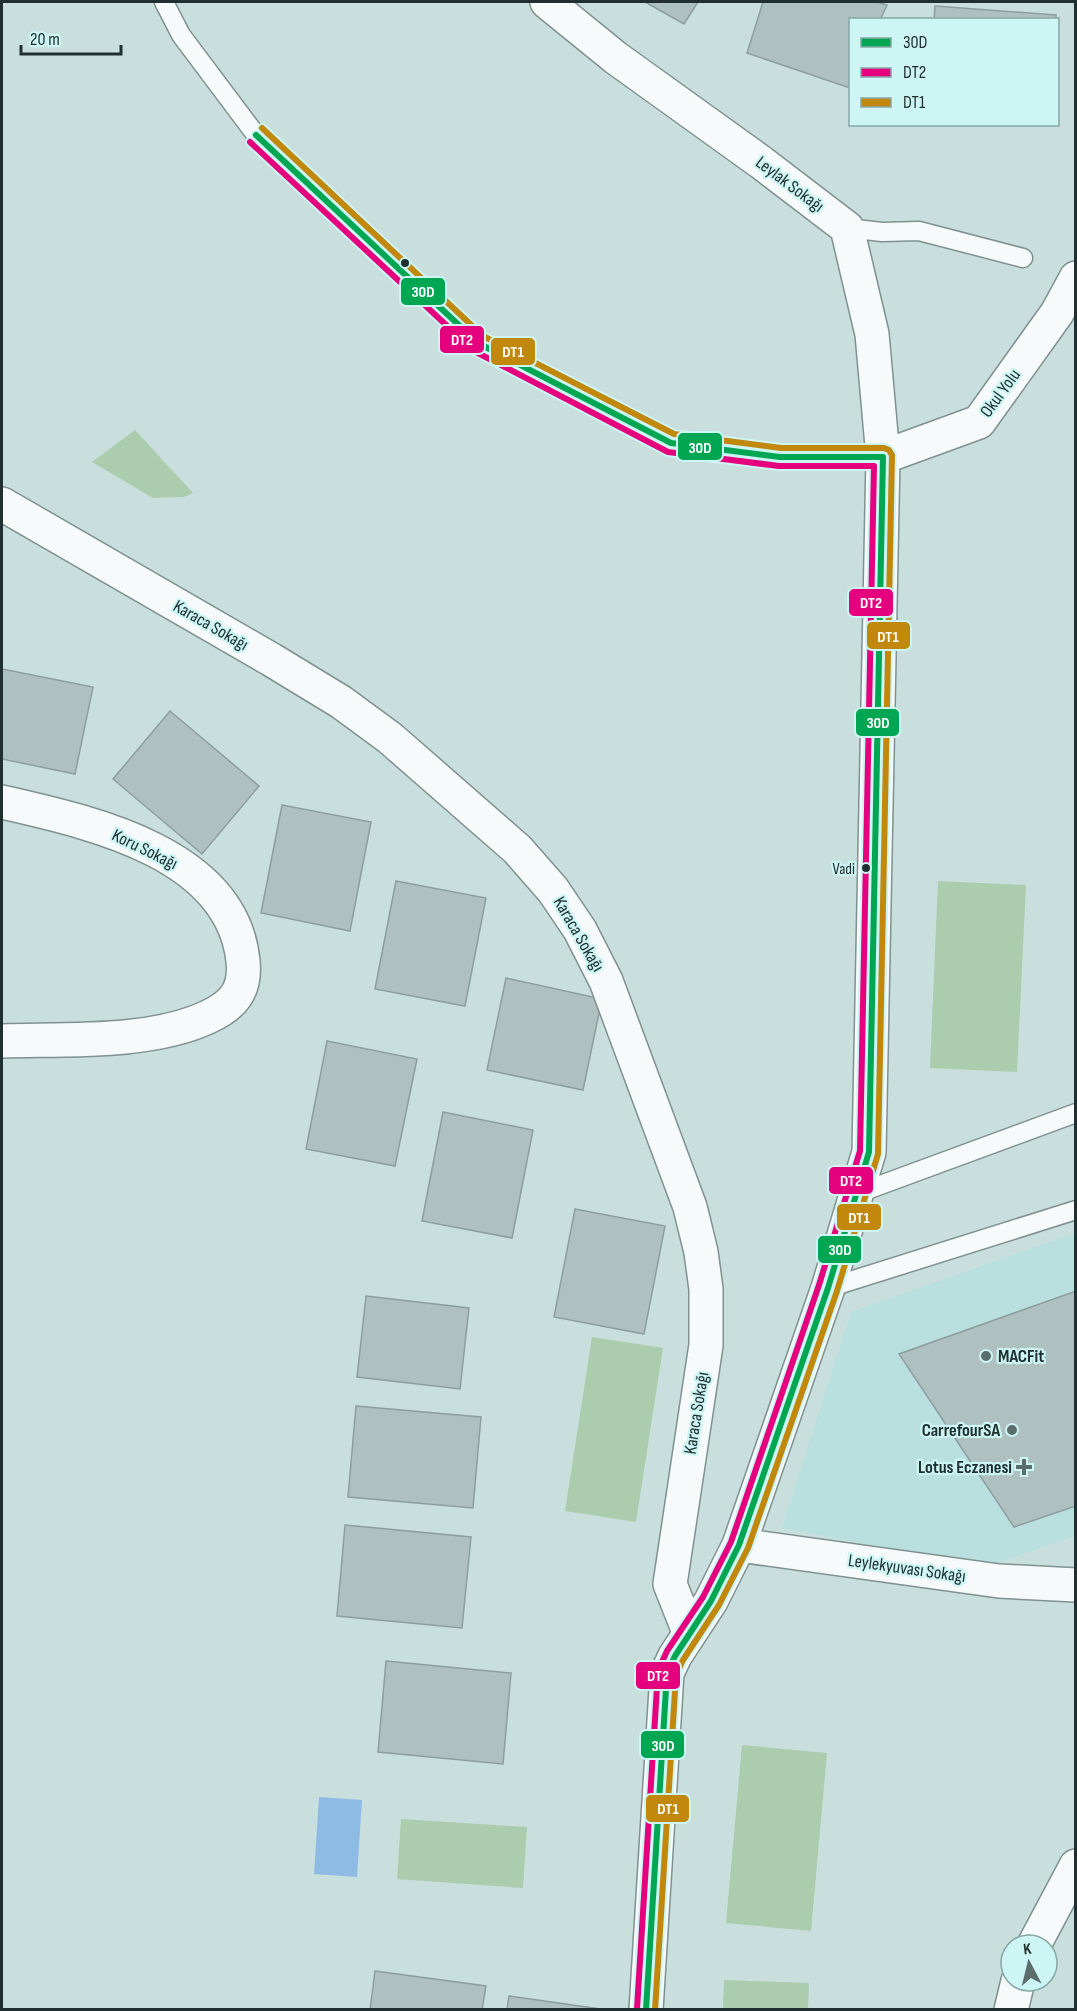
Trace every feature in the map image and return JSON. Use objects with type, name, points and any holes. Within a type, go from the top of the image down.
[{"type":"street","name":"Leylak Sokağı","points":[[547,2],[615,58],[762,163],[847,228]]},
{"type":"street","points":[[646,2010],[668,1673],[689,1632],[711,1601],[739,1545],[828,1288],[869,1152],[883,457],[872,334],[847,228]]},
{"type":"street","name":"Okul Yolu","points":[[883,457],[979,422],[1057,313],[1076,278]]},
{"type":"street","name":"Karaca Sokağı","points":[[2,504],[272,660],[349,708],[399,746],[517,849],[553,890],[580,930],[609,990],[690,1207],[701,1252],[706,1289],[706,1345],[670,1584],[689,1632]]},
{"type":"street","name":"Koru Sokağı","points":[[2,802],[62,816],[125,836],[175,860],[208,887],[231,917],[242,947],[244,970],[241,990],[227,1006],[207,1017],[158,1033],[103,1038],[2,1041]]},
{"type":"street","name":"Leylekyuvası Sokağı","points":[[739,1545],[999,1581],[1076,1585]]},
{"type":"street","points":[[1040,1933],[1076,1866]]},
{"type":"street","points":[[1011,2010],[1015,1993]]},
{"type":"lane","points":[[164,2],[181,35],[256,135],[478,343],[671,442],[780,456],[883,457]]},
{"type":"lane","points":[[847,228],[882,232],[919,231],[1023,258]]},
{"type":"lane","points":[[856,1194],[1076,1113]]},
{"type":"lane","points":[[828,1288],[1076,1210]]},
{"type":"shaded area","points":[[1075,1233],[1075,1536],[986,1567],[782,1528],[851,1312]]},
{"type":"green space","points":[[135,430],[193,493],[184,497],[153,498],[92,462]]},
{"type":"green space","points":[[938,881],[1026,885],[1017,1072],[930,1068]]},
{"type":"green space","points":[[592,1337],[663,1348],[636,1522],[565,1511]]},
{"type":"green space","points":[[742,1745],[827,1753],[811,1931],[726,1923]]},
{"type":"green space","points":[[401,1819],[527,1827],[523,1888],[397,1879]]},
{"type":"green space","points":[[724,1980],[809,1983],[808,2009],[723,2009]]},
{"type":"water","points":[[319,1797],[362,1800],[357,1877],[314,1874]]},
{"type":"building","points":[[645,2],[698,2],[684,24]]},
{"type":"building","points":[[763,2],[877,2],[887,5],[881,18],[849,18],[849,88],[747,53]]},
{"type":"building","points":[[935,6],[1056,15],[1056,18],[934,18]]},
{"type":"building","points":[[2,669],[93,687],[75,774],[2,759]]},
{"type":"building","points":[[170,711],[259,786],[202,854],[113,779]]},
{"type":"building","points":[[282,805],[371,822],[350,931],[261,913]]},
{"type":"building","points":[[396,881],[486,898],[465,1006],[375,989]]},
{"type":"building","points":[[506,978],[602,999],[583,1090],[487,1070]]},
{"type":"building","points":[[327,1041],[417,1059],[395,1166],[306,1149]]},
{"type":"building","points":[[443,1112],[533,1130],[512,1238],[422,1221]]},
{"type":"building","points":[[575,1209],[665,1226],[644,1334],[554,1317]]},
{"type":"building","name":"CarrefourSA","points":[[1076,1291],[1076,1506],[1014,1527],[899,1354]]},
{"type":"building","points":[[366,1296],[469,1308],[460,1389],[357,1377]]},
{"type":"building","points":[[356,1406],[481,1417],[473,1508],[348,1497]]},
{"type":"building","points":[[345,1525],[471,1537],[462,1628],[337,1616]]},
{"type":"building","points":[[386,1661],[511,1673],[503,1764],[378,1752]]},
{"type":"building","points":[[375,1971],[486,1986],[482,2010],[370,2010]]},
{"type":"building","points":[[509,1996],[608,2010],[507,2010]]},
{"type":"transit line","name":"DT1","points":[[262,128],[483,336],[674,434],[781,448],[884,448],[892,455],[878,1154],[837,1291],[748,1548],[719,1605],[683,1660],[676,1675],[655,2010]]},
{"type":"transit line","name":"30D","points":[[256,135],[478,343],[671,443],[780,457],[883,457]]},
{"type":"transit line","name":"DT2","points":[[250,142],[474,351],[668,452],[779,466],[874,466],[860,1151],[819,1285],[731,1542],[703,1597],[667,1651],[658,1671],[637,2009]]},
{"type":"transit line","name":"30D","points":[[646,2010],[667,1673],[675,1656],[711,1601],[739,1545],[828,1288],[869,1152],[883,457]]},
{"type":"place","name":"Vadi","points":[[866,868]]},
{"type":"place","name":"MACFit","points":[[986,1356]]},
{"type":"place","name":"CarrefourSA","points":[[1012,1430]]},
{"type":"place","name":"Lotus Eczanesi","points":[[1024,1467]]}]
